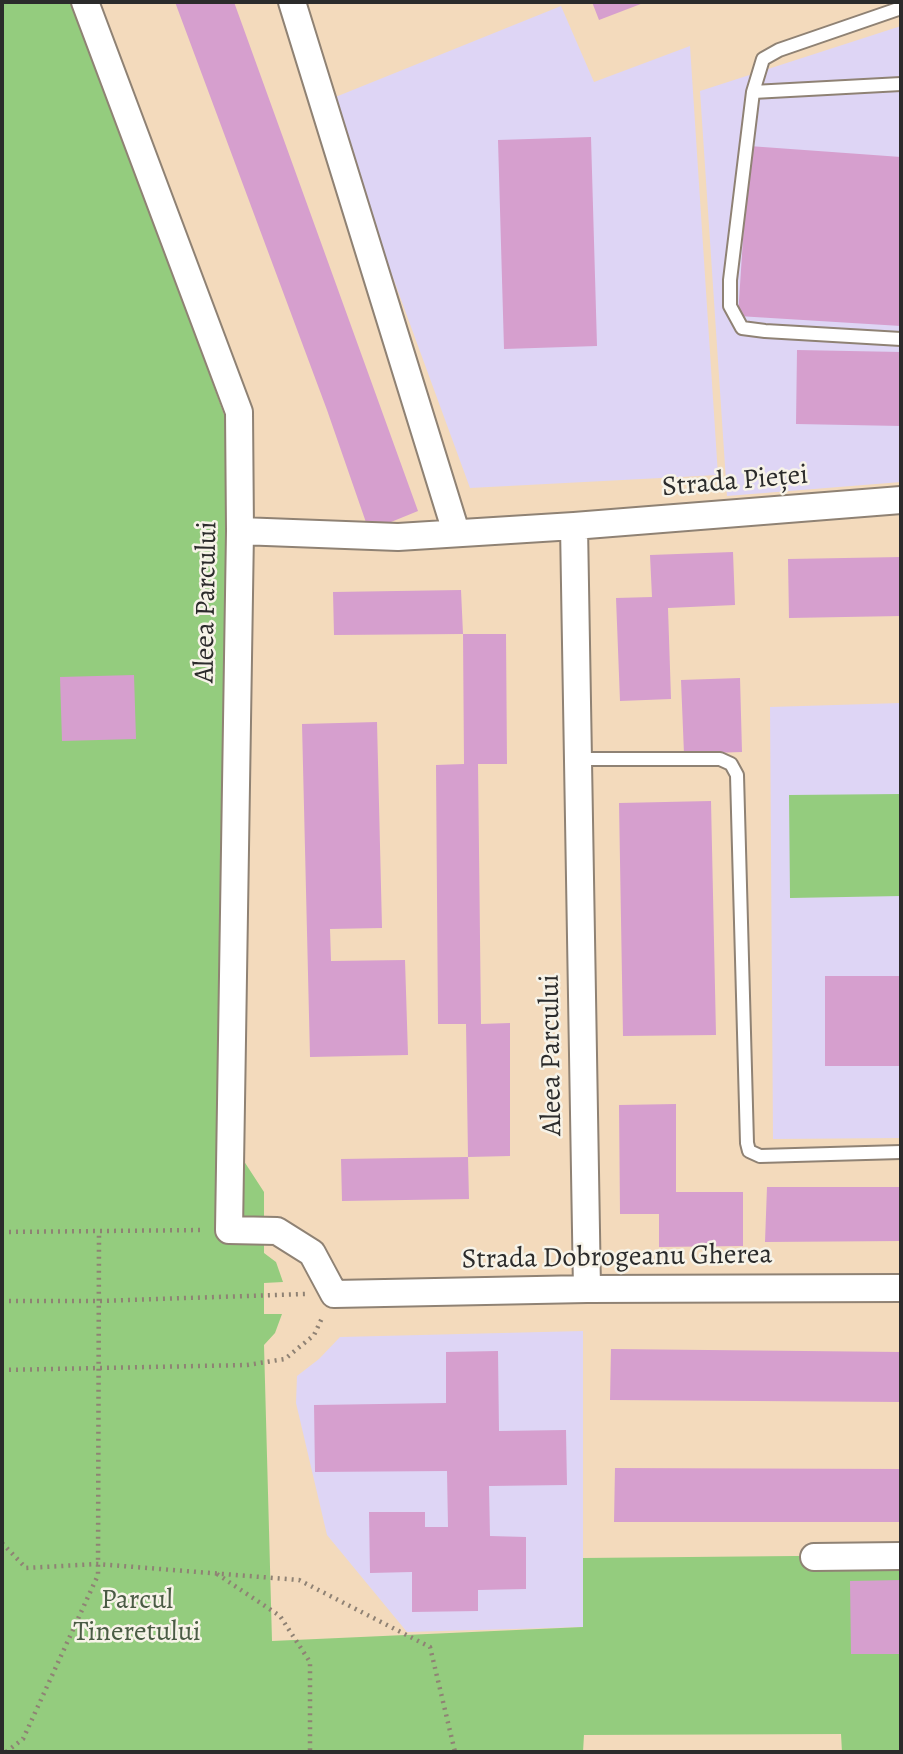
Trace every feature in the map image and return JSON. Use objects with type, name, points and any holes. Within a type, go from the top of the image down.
[{"type":"street","name":"Aleea Parcului","points":[[85,2],[239,412],[240,531],[229,1230]]},
{"type":"street","points":[[292,2],[456,532]]},
{"type":"street","name":"Strada Pieței","points":[[240,531],[398,537],[901,500]]},
{"type":"street","name":"Aleea Parcului","points":[[573,526],[587,1289]]},
{"type":"street","points":[[229,1230],[277,1231],[312,1253],[334,1293]]},
{"type":"street","name":"Strada Dobrogeanu Gherea","points":[[334,1293],[901,1288]]},
{"type":"street","points":[[814,1557],[901,1556]]},
{"type":"lane","points":[[901,8],[779,50],[763,59],[753,92],[730,280],[730,306],[742,328],[901,339]]},
{"type":"lane","points":[[753,92],[901,84]]},
{"type":"lane","points":[[578,759],[720,759],[732,764],[737,775],[749,1151],[760,1156],[901,1152]]},
{"type":"path","points":[[2,1232],[229,1230]]},
{"type":"path","points":[[6,1752],[23,1739],[98,1576],[99,1231]]},
{"type":"path","points":[[2,1301],[99,1301],[334,1293],[314,1335],[285,1359],[247,1365],[2,1370]]},
{"type":"path","points":[[2,1543],[26,1568],[97,1564],[299,1580],[430,1647],[455,1752]]},
{"type":"path","points":[[216,1573],[280,1615],[310,1661],[310,1752]]},
{"type":"shaded area","points":[[561,6],[594,82],[690,46],[718,475],[470,488],[328,100]]},
{"type":"shaded area","points":[[901,26],[901,482],[727,496],[700,91]]},
{"type":"shaded area","points":[[901,703],[901,1138],[773,1139],[770,707]]},
{"type":"shaded area","points":[[583,1331],[583,1627],[407,1632],[327,1535],[296,1403],[297,1376],[319,1359],[340,1337]]},
{"type":"green space","name":"Parcul Tineretului","points":[[2,2],[75,2],[226,420],[238,1152],[264,1192],[264,1253],[276,1262],[283,1282],[264,1283],[264,1314],[282,1314],[275,1333],[264,1345],[272,1641],[583,1627],[583,1558],[901,1555],[901,1752],[842,1752],[841,1734],[584,1735],[583,1752],[2,1752]]},
{"type":"green space","points":[[901,794],[901,896],[790,898],[789,795]]},
{"type":"building","points":[[175,2],[234,2],[418,511],[369,531],[327,410]]},
{"type":"building","points":[[592,2],[646,2],[599,20]]},
{"type":"building","points":[[591,137],[597,346],[504,349],[498,140]]},
{"type":"building","points":[[749,146],[901,157],[901,326],[738,316]]},
{"type":"building","points":[[797,350],[901,352],[901,426],[796,424]]},
{"type":"building","points":[[733,552],[735,605],[668,608],[671,699],[620,701],[616,598],[652,597],[650,555]]},
{"type":"building","points":[[901,557],[901,616],[789,618],[788,559]]},
{"type":"building","points":[[461,590],[463,634],[334,635],[333,592]]},
{"type":"building","points":[[463,634],[506,634],[507,764],[478,764],[481,1024],[510,1023],[510,1156],[468,1157],[466,1024],[438,1024],[436,765],[464,764]]},
{"type":"building","points":[[134,675],[136,739],[62,741],[60,677]]},
{"type":"building","points":[[740,678],[742,752],[684,754],[681,680]]},
{"type":"building","points":[[377,722],[382,928],[330,929],[331,961],[405,960],[408,1055],[310,1057],[302,724]]},
{"type":"building","points":[[711,801],[716,1035],[623,1036],[619,803]]},
{"type":"building","points":[[825,976],[901,976],[901,1066],[825,1066]]},
{"type":"building","points":[[676,1104],[676,1192],[743,1192],[743,1246],[659,1247],[659,1214],[620,1214],[619,1105]]},
{"type":"building","points":[[468,1157],[469,1199],[342,1201],[341,1159]]},
{"type":"building","points":[[767,1187],[901,1187],[901,1241],[765,1242]]},
{"type":"building","points":[[611,1349],[901,1352],[901,1402],[610,1400]]},
{"type":"building","points":[[498,1351],[499,1431],[566,1430],[567,1485],[489,1486],[490,1536],[526,1537],[526,1589],[478,1590],[478,1611],[412,1612],[412,1572],[370,1573],[369,1512],[425,1512],[425,1527],[448,1527],[447,1471],[315,1472],[314,1405],[446,1403],[446,1352]]},
{"type":"building","points":[[615,1468],[901,1469],[901,1522],[614,1522]]},
{"type":"building","points":[[901,1580],[901,1654],[851,1654],[850,1581]]}]
